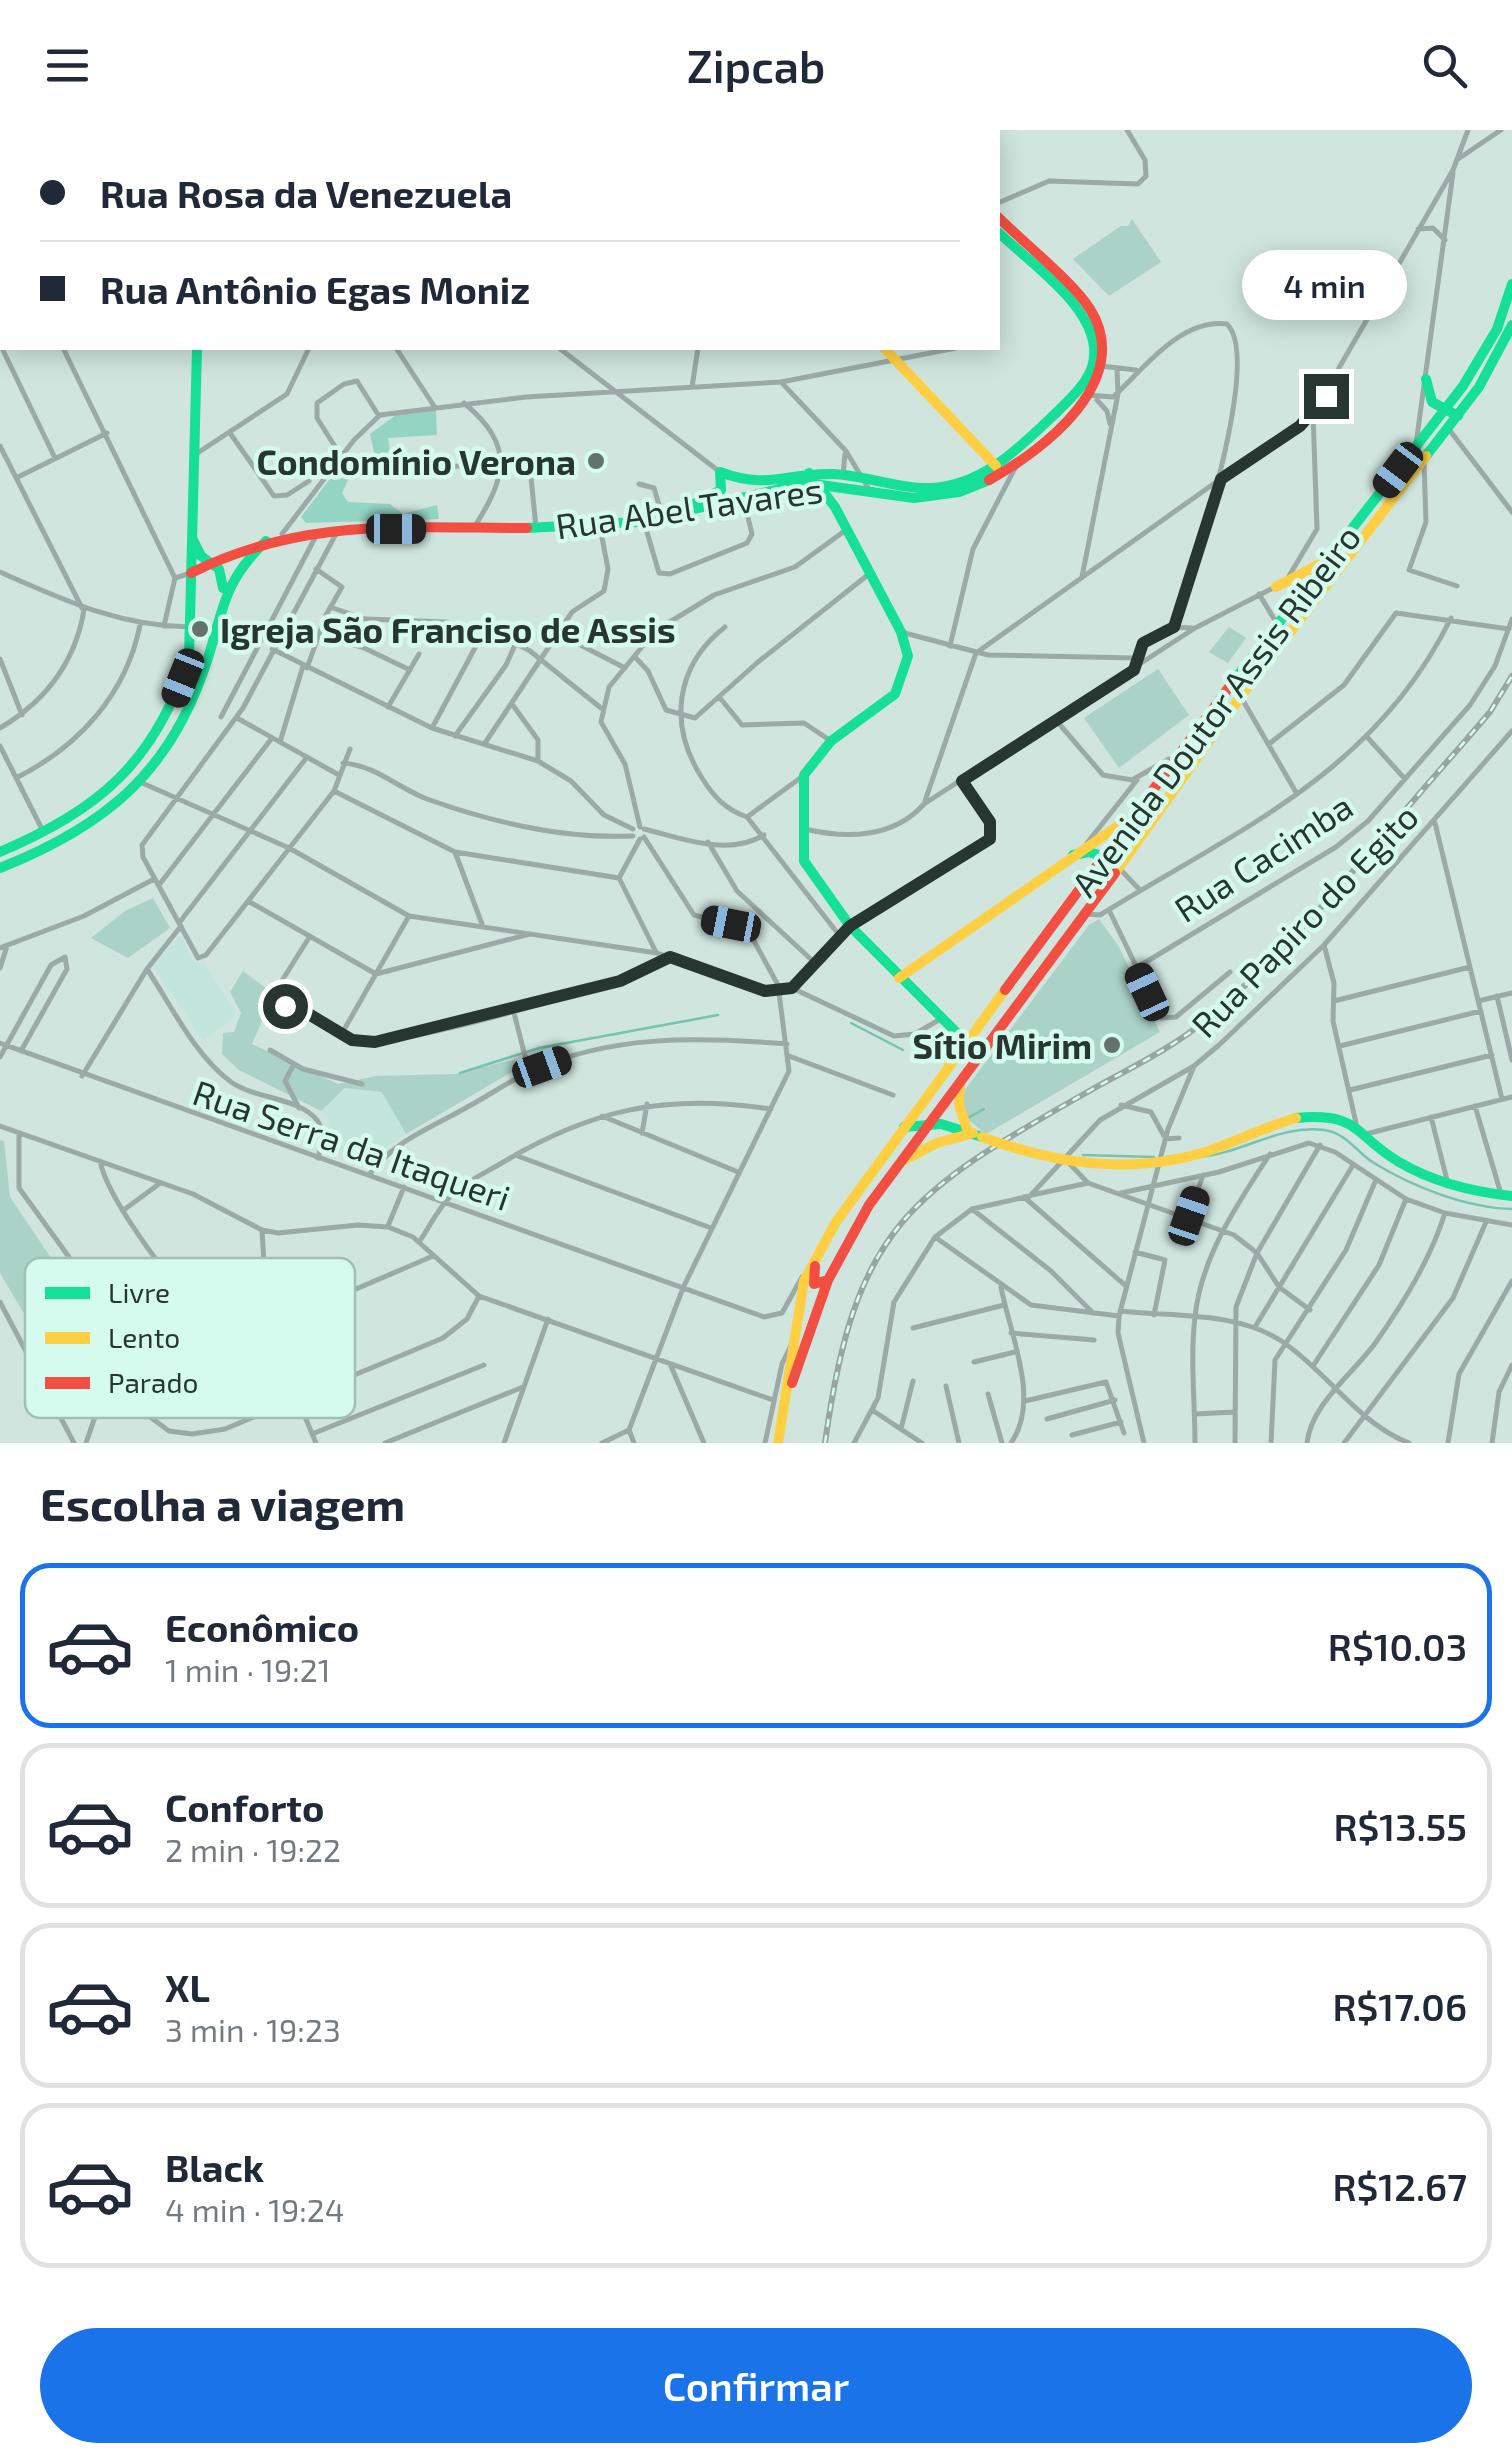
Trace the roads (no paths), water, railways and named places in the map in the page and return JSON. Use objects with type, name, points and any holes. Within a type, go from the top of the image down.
[{"type":"main road","points":[[1000,219],[1091,310],[1102,334],[1105,366]]},
{"type":"main road","points":[[1000,234],[1081,314],[1105,366]]},
{"type":"main road","name":"Avenida Doutor Assis Ribeiro","points":[[810,1266],[903,1127],[1176,754],[1444,410],[1488,346],[1512,284]]},
{"type":"main road","name":"Avenida Doutor Assis Ribeiro","points":[[786,1405],[828,1280],[846,1241],[927,1124],[1086,914],[1241,696],[1458,416],[1490,371],[1512,325]]},
{"type":"main road","points":[[0,852],[85,811],[140,759],[168,714],[183,678],[189,658],[197,350]]},
{"type":"main road","points":[[887,350],[996,466]]},
{"type":"main road","name":"Rua Abel Tavares","points":[[190,573],[230,550],[282,534],[600,527],[743,498],[813,478],[913,499],[948,496],[988,484],[1015,468],[1092,397],[1105,366]]},
{"type":"main road","name":"Rua Abel Tavares","points":[[720,472],[749,483],[843,475],[932,488],[973,478],[996,466],[1105,366]]},
{"type":"main road","points":[[1426,379],[1432,402],[1458,416]]},
{"type":"main road","points":[[676,511],[721,490],[720,472]]},
{"type":"main road","points":[[813,478],[835,507],[901,632],[908,656],[900,687],[887,703],[831,742],[804,775],[802,828],[808,870],[850,926],[966,1042],[978,1044],[992,1038]]},
{"type":"main road","points":[[835,507],[849,486]]},
{"type":"main road","points":[[192,536],[208,562],[221,573],[223,588]]},
{"type":"main road","name":"Rua Abel Tavares","points":[[0,868],[95,826],[140,782],[187,711],[199,684],[223,588],[237,567],[269,538]]},
{"type":"main road","points":[[230,550],[231,561],[237,567]]},
{"type":"main road","points":[[1276,587],[1328,558]]},
{"type":"main road","points":[[189,658],[198,666],[207,660]]},
{"type":"main road","points":[[183,678],[199,684]]},
{"type":"main road","points":[[85,811],[87,821],[95,826]]},
{"type":"main road","points":[[899,978],[1087,842],[1130,817]]},
{"type":"main road","points":[[64,823],[71,839]]},
{"type":"main road","points":[[1073,855],[1089,852],[1102,856]]},
{"type":"main road","points":[[962,1078],[959,1105],[974,1133]]},
{"type":"main road","points":[[903,1127],[927,1124],[974,1133],[1071,1163],[1139,1164],[1200,1154],[1296,1118],[1316,1116],[1359,1129],[1400,1163],[1448,1184],[1507,1196]]},
{"type":"main road","name":"Avenida Doutor Assis Ribeiro","points":[[900,1163],[937,1143],[974,1133]]},
{"type":"main road","points":[[823,1245],[812,1279],[817,1286],[828,1280]]},
{"type":"main road","points":[[778,1443],[793,1340],[810,1266]]},
{"type":"street","points":[[1000,201],[1056,180],[1138,184],[1146,176],[1145,160],[1127,130]]},
{"type":"street","points":[[924,804],[976,653],[1314,412],[1453,170],[1468,130]]},
{"type":"street","points":[[1457,160],[1501,130]]},
{"type":"street","points":[[1416,448],[1453,170]]},
{"type":"street","points":[[1418,229],[1432,228],[1445,240]]},
{"type":"street","points":[[1082,577],[1118,394],[1138,369],[1179,339],[1212,324],[1227,324],[1236,340],[1221,479],[1174,627]]},
{"type":"street","points":[[3,350],[55,458]]},
{"type":"street","points":[[64,350],[175,578],[164,626]]},
{"type":"street","points":[[193,456],[287,394],[308,350]]},
{"type":"street","points":[[397,350],[434,406]]},
{"type":"street","points":[[562,350],[720,472]]},
{"type":"street","points":[[692,388],[698,350]]},
{"type":"street","points":[[282,534],[341,456],[380,415],[434,406],[616,390],[781,382],[940,350]]},
{"type":"street","points":[[1105,366],[1138,369]]},
{"type":"street","points":[[1105,366],[1118,394]]},
{"type":"street","points":[[781,382],[846,451],[870,492]]},
{"type":"street","points":[[341,456],[314,406],[344,384],[359,383],[377,412]]},
{"type":"street","points":[[1092,397],[1118,394]]},
{"type":"street","points":[[1092,397],[1107,411],[1111,427]]},
{"type":"street","points":[[464,403],[489,427],[502,462],[495,493],[472,530]]},
{"type":"street","points":[[802,828],[832,834],[877,832],[901,824],[924,804],[1195,628],[1276,587],[1298,566],[1317,529],[1314,412]]},
{"type":"street","points":[[1448,428],[1512,512]]},
{"type":"street","points":[[15,479],[107,433]]},
{"type":"street","points":[[230,433],[274,496],[287,494],[309,480]]},
{"type":"street","points":[[0,446],[84,610],[75,646],[63,670],[22,714],[0,728]]},
{"type":"street","points":[[843,475],[846,451]]},
{"type":"street","points":[[1424,459],[1426,522],[1409,570],[1456,586]]},
{"type":"street","points":[[448,467],[502,462]]},
{"type":"street","points":[[530,468],[536,530]]},
{"type":"street","points":[[950,646],[973,549],[1015,468]]},
{"type":"street","points":[[639,484],[654,488],[662,515]]},
{"type":"street","points":[[643,520],[659,573],[665,576],[747,542],[751,526],[743,498]]},
{"type":"street","points":[[296,513],[300,532]]},
{"type":"street","points":[[484,744],[542,663],[572,612],[606,586],[600,527]]},
{"type":"street","points":[[602,1443],[628,1430],[683,1288],[788,1079],[790,1056],[779,992],[770,968],[748,934],[731,924],[694,915],[639,833],[625,764],[604,730],[601,708],[624,668],[655,631],[734,587],[794,567],[846,530]]},
{"type":"street","points":[[221,716],[318,532]]},
{"type":"street","points":[[338,532],[238,718],[142,845],[157,882],[202,958],[334,790],[350,749]]},
{"type":"street","points":[[280,742],[305,667],[342,587],[316,569]]},
{"type":"street","points":[[0,572],[84,610],[140,626],[190,627]]},
{"type":"street","points":[[175,578],[190,573]]},
{"type":"street","points":[[635,657],[648,671],[663,707],[679,716],[700,716],[868,574]]},
{"type":"street","points":[[1259,594],[1276,622]]},
{"type":"street","points":[[330,607],[365,619],[437,621],[516,643],[601,708]]},
{"type":"street","points":[[1269,744],[1344,686],[1396,613],[1509,629]]},
{"type":"street","points":[[1086,914],[1109,910],[1138,888],[1297,794],[1368,738],[1410,689],[1451,618]]},
{"type":"street","name":"Rua Cacimba","points":[[1136,968],[1349,838],[1478,694],[1512,619]]},
{"type":"street","points":[[16,778],[51,760],[95,719],[130,659],[140,626]]},
{"type":"street","points":[[725,627],[693,660],[679,716],[686,750],[707,787],[722,804],[747,817],[764,836],[783,868],[839,935]]},
{"type":"street","points":[[1134,670],[1143,643],[1174,627],[1195,628]]},
{"type":"street","points":[[901,632],[976,653],[1136,658]]},
{"type":"street","points":[[432,728],[484,633]]},
{"type":"street","points":[[560,634],[624,668]]},
{"type":"street","points":[[318,636],[362,647],[410,670]]},
{"type":"street","points":[[455,736],[506,665],[516,643]]},
{"type":"street","points":[[272,649],[432,728],[538,761],[571,780],[604,816],[639,833]]},
{"type":"street","points":[[388,706],[420,654]]},
{"type":"street","points":[[0,658],[22,714]]},
{"type":"street","points":[[1241,696],[1297,794]]},
{"type":"street","points":[[720,698],[742,725],[804,723],[831,742]]},
{"type":"street","points":[[512,704],[540,743],[538,761]]},
{"type":"street","points":[[238,718],[340,775]]},
{"type":"street","points":[[1055,719],[1096,771],[1113,779],[1139,778]]},
{"type":"street","name":"Rua Papiro do Egito","points":[[1026,1196],[1100,1120],[1194,1066],[1324,945],[1435,823],[1512,730]]},
{"type":"street","points":[[0,968],[3,947],[157,882],[272,738]]},
{"type":"street","points":[[1368,738],[1405,779]]},
{"type":"street","points":[[0,746],[44,833]]},
{"type":"street","points":[[1087,842],[1139,778],[1176,754]]},
{"type":"street","points":[[82,1076],[147,968],[307,757]]},
{"type":"street","points":[[342,762],[362,764],[426,798],[490,819],[736,847],[764,836]]},
{"type":"street","points":[[747,817],[804,775]]},
{"type":"street","points":[[140,782],[289,848],[410,916],[657,953],[765,991],[779,992],[792,988],[850,926],[990,839],[990,822],[962,781]]},
{"type":"street","points":[[334,790],[455,852],[620,878]]},
{"type":"street","points":[[1435,823],[1502,1100]]},
{"type":"street","points":[[639,833],[620,878],[657,953]]},
{"type":"street","points":[[708,842],[737,891],[814,962]]},
{"type":"street","points":[[455,852],[482,926]]},
{"type":"street","points":[[1119,868],[1138,888]]},
{"type":"street","points":[[248,900],[376,974],[532,934]]},
{"type":"street","points":[[1109,910],[1165,1020],[1176,1018],[1230,972]]},
{"type":"street","points":[[341,1035],[410,916]]},
{"type":"street","points":[[310,936],[280,986],[287,1001],[341,1035],[363,1042],[402,1038],[514,1012],[620,981],[670,957]]},
{"type":"street","points":[[1324,945],[1334,983],[1340,1046],[1359,1129],[1512,1097]]},
{"type":"street","points":[[0,1057],[3,1044],[54,960],[65,957],[67,969],[21,1051]]},
{"type":"street","points":[[1334,1001],[1470,967]]},
{"type":"street","points":[[147,968],[223,1075],[242,1088],[299,1108],[320,1126],[323,1140],[318,1158]]},
{"type":"street","points":[[792,988],[894,1036],[915,1034],[942,1018]]},
{"type":"street","points":[[1478,1001],[1512,993]]},
{"type":"street","points":[[1496,996],[1510,1039],[1512,1060]]},
{"type":"street","points":[[276,1022],[287,1001]]},
{"type":"street","points":[[514,1012],[528,1069]]},
{"type":"street","points":[[1340,1046],[1481,1012]]},
{"type":"street","points":[[369,1175],[400,1143],[528,1069],[628,1043],[728,1040],[786,1044]]},
{"type":"street","name":"Rua Serra da Itaqueri","points":[[3,1044],[82,1076],[769,1318],[786,1309],[810,1266]]},
{"type":"street","points":[[270,1050],[294,1064],[362,1084]]},
{"type":"street","points":[[1350,1090],[1492,1055]]},
{"type":"street","points":[[790,1056],[892,1095]]},
{"type":"street","points":[[294,1064],[286,1070],[285,1081],[299,1108]]},
{"type":"street","points":[[1144,1443],[1118,1333],[1119,1313],[1165,1139],[1194,1066]]},
{"type":"street","points":[[420,1242],[445,1202],[514,1155],[599,1115],[647,1104],[701,1102],[772,1110]]},
{"type":"street","points":[[642,1133],[647,1104]]},
{"type":"street","points":[[1121,1105],[1152,1112],[1165,1139]]},
{"type":"street","points":[[1475,1106],[1507,1196]]},
{"type":"street","points":[[599,1115],[738,1172]]},
{"type":"street","points":[[1431,1117],[1448,1184]]},
{"type":"street","points":[[0,1126],[223,1206],[262,1230],[278,1233],[358,1225],[388,1227],[420,1242],[479,1296],[772,1400]]},
{"type":"street","points":[[19,1132],[20,1188],[70,1258]]},
{"type":"street","points":[[1165,1139],[1179,1138]]},
{"type":"street","points":[[1122,1192],[1202,1176],[1299,1143],[1320,1145],[1406,1199],[1445,1214],[1512,1225]]},
{"type":"street","points":[[1235,1443],[1233,1321],[1257,1253],[1320,1145]]},
{"type":"street","points":[[1195,1443],[1194,1318],[1223,1229],[1271,1152]]},
{"type":"street","points":[[514,1155],[711,1228]]},
{"type":"street","points":[[1065,1157],[1088,1183]]},
{"type":"street","points":[[100,1161],[103,1176],[161,1258]]},
{"type":"street","points":[[1255,1327],[1353,1165]]},
{"type":"street","points":[[1189,1216],[1202,1176]]},
{"type":"street","points":[[1270,1443],[1271,1373],[1346,1250],[1375,1182]]},
{"type":"street","points":[[125,1209],[160,1183]]},
{"type":"street","points":[[854,1443],[872,1410],[884,1375],[894,1302],[935,1238],[972,1209],[1088,1183],[1122,1192],[1223,1229],[1257,1253],[1279,1287],[1310,1310]]},
{"type":"street","points":[[388,1227],[404,1187]]},
{"type":"street","points":[[1026,1196],[1126,1286]]},
{"type":"street","points":[[1312,1367],[1379,1265],[1406,1199]]},
{"type":"street","points":[[972,1209],[1052,1271],[1095,1315]]},
{"type":"street","points":[[1307,1443],[1314,1419],[1374,1345],[1415,1281],[1445,1214]]},
{"type":"street","points":[[1344,1443],[1453,1298],[1486,1222]]},
{"type":"street","points":[[262,1230],[263,1258]]},
{"type":"street","points":[[935,1238],[1038,1308],[1095,1315],[1119,1313],[1233,1321],[1255,1327],[1286,1344],[1394,1440],[1409,1443]]},
{"type":"street","points":[[1135,1252],[1165,1260],[1154,1315]]},
{"type":"street","points":[[355,1291],[433,1256]]},
{"type":"street","points":[[1448,1443],[1459,1374],[1512,1281]]},
{"type":"street","points":[[1000,1285],[1025,1401],[1022,1428],[1011,1443]]},
{"type":"street","points":[[355,1374],[443,1338],[466,1319],[479,1296]]},
{"type":"street","points":[[0,1302],[25,1350]]},
{"type":"street","points":[[913,1328],[1004,1306]]},
{"type":"street","points":[[504,1443],[548,1319]]},
{"type":"street","points":[[1011,1333],[1094,1340]]},
{"type":"street","points":[[765,1443],[772,1400],[793,1340]]},
{"type":"street","points":[[974,1362],[1015,1352]]},
{"type":"street","points":[[355,1416],[484,1364]]},
{"type":"street","points":[[670,1364],[704,1443]]},
{"type":"street","points":[[1492,1443],[1498,1392],[1512,1365]]},
{"type":"street","points":[[901,1429],[913,1380]]},
{"type":"street","points":[[1025,1401],[1104,1382],[1115,1400],[1124,1433]]},
{"type":"street","points":[[946,1386],[959,1443]]},
{"type":"street","points":[[386,1443],[524,1387]]},
{"type":"street","points":[[988,1394],[1002,1443]]},
{"type":"street","points":[[1047,1420],[1115,1400]]},
{"type":"street","points":[[872,1410],[922,1443]]},
{"type":"street","points":[[1195,1414],[1236,1412]]},
{"type":"street","points":[[61,1418],[72,1443]]},
{"type":"street","points":[[86,1443],[95,1418]]},
{"type":"street","points":[[147,1418],[169,1431],[215,1432],[248,1418]]},
{"type":"street","points":[[306,1418],[316,1443]]},
{"type":"street","points":[[312,1434],[351,1418]]},
{"type":"street","points":[[1072,1435],[1121,1422]]},
{"type":"street","points":[[628,1430],[634,1443]]},
{"type":"street","points":[[164,1443],[169,1431]]},
{"type":"waterway","points":[[460,1073],[539,1048],[718,1015]]},
{"type":"waterway","points":[[851,1023],[903,1050]]},
{"type":"waterway","points":[[968,1118],[984,1109]]},
{"type":"waterway","points":[[1198,1157],[1292,1131],[1324,1130],[1339,1135],[1374,1163],[1423,1188],[1477,1205],[1512,1209]]},
{"type":"waterway","points":[[1083,1155],[1154,1157]]},
{"type":"waterway","points":[[1166,1157],[1175,1156]]},
{"type":"railway","points":[[825,1443],[854,1311],[874,1263],[901,1224],[935,1190],[977,1158],[1180,1039],[1242,989],[1307,923],[1490,712],[1512,676]]},
{"type":"place","name":"Condomínio Verona","points":[[596,461]]},
{"type":"place","name":"Igreja São Franciso de Assis","points":[[200,629]]},
{"type":"place","name":"Sítio Mirim","points":[[1112,1045]]}]
